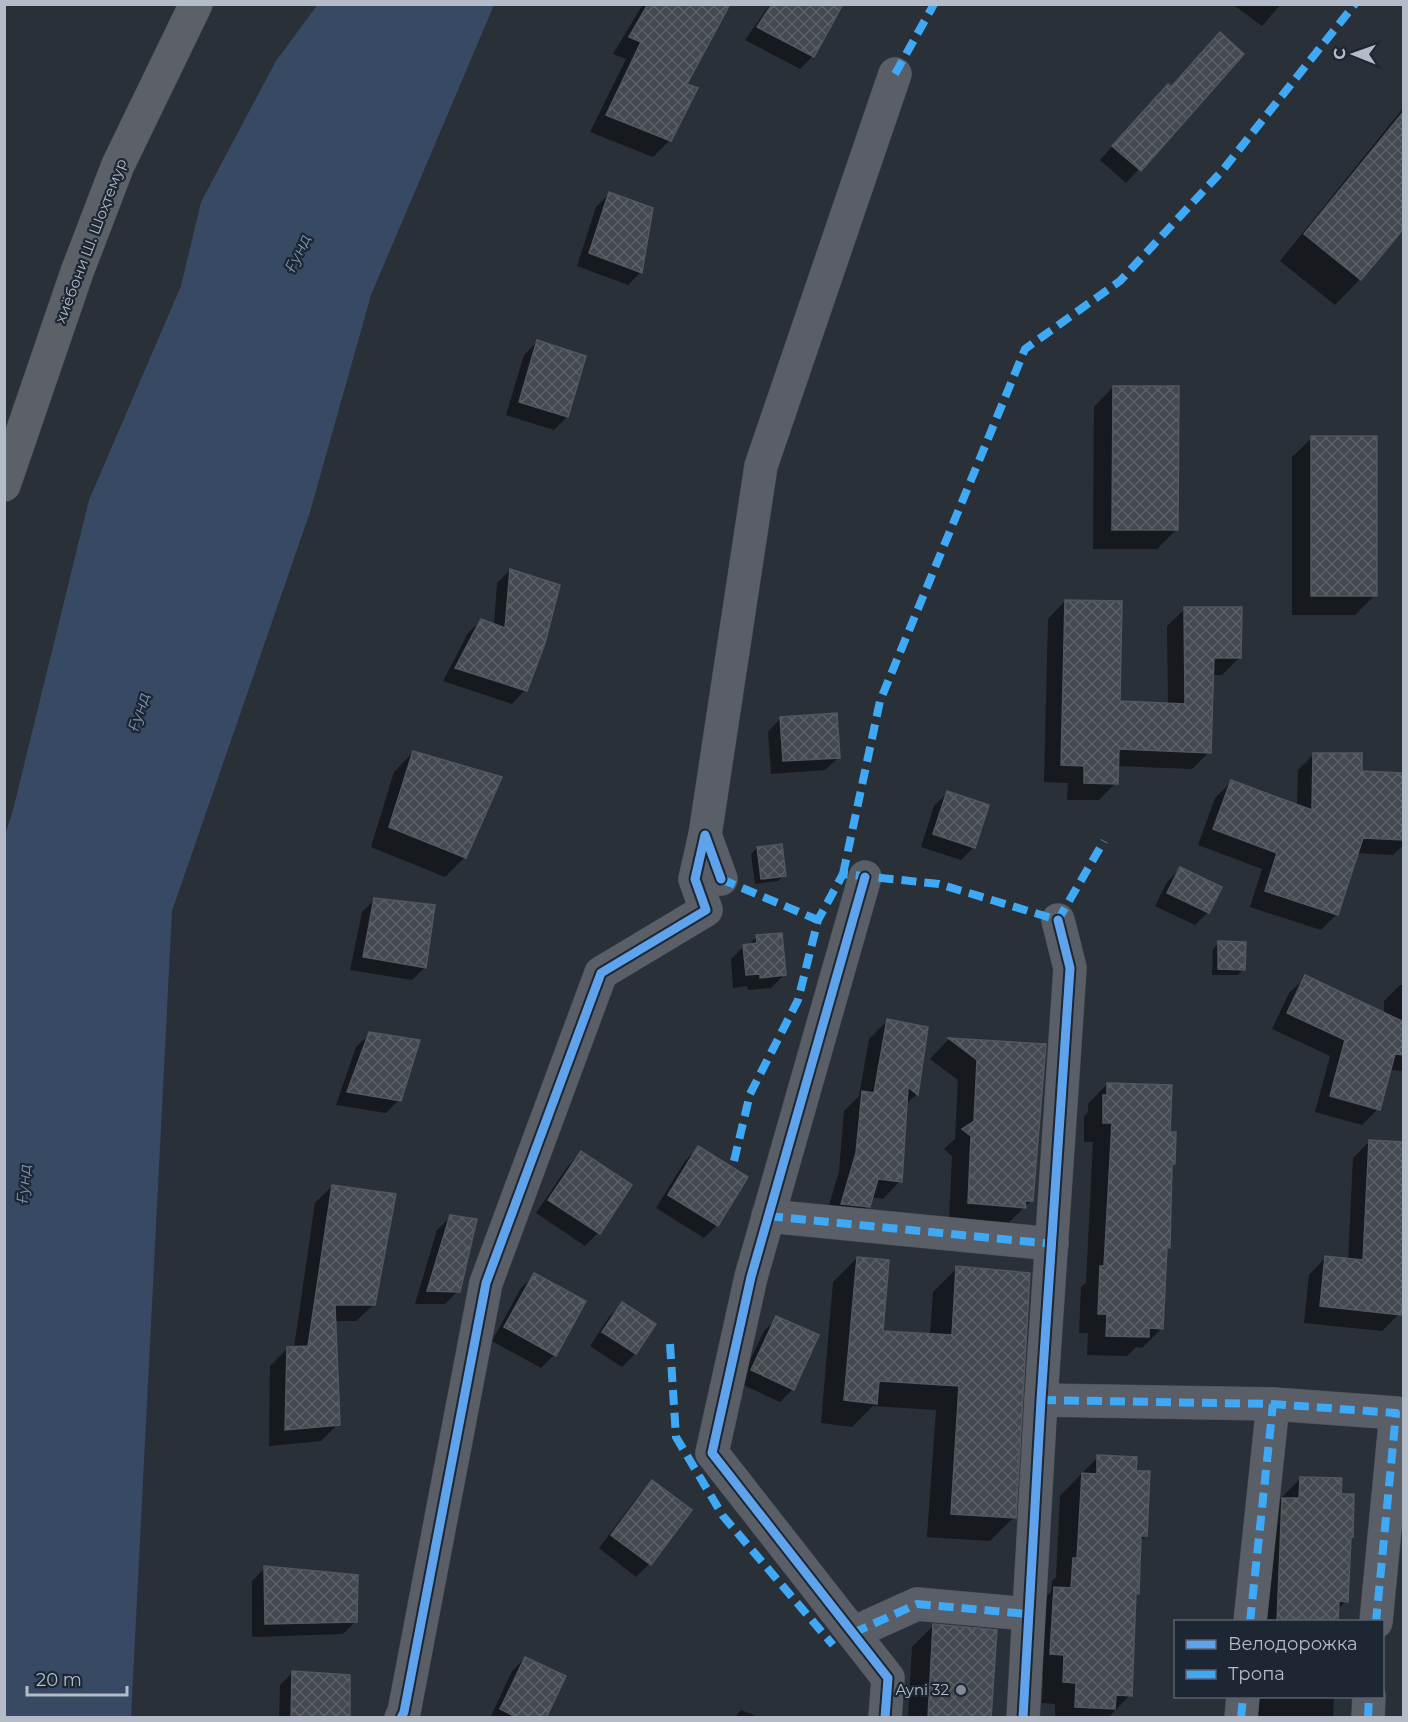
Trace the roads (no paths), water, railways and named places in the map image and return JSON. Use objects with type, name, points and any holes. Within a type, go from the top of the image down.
[{"type":"main road","name":"хиёбони Ш. Шоҳтемур","points":[[4,485],[77,272],[118,165],[196,4]]},
{"type":"street","points":[[401,1718],[486,1283],[601,973],[706,910],[695,879],[705,835],[761,466],[896,74]]},
{"type":"street","points":[[705,835],[721,879]]},
{"type":"street","points":[[865,876],[751,1277],[712,1453],[888,1678],[885,1718]]},
{"type":"street","points":[[1023,1718],[1041,1400],[1070,968],[1058,920]]},
{"type":"street","points":[[768,1216],[1052,1244]]},
{"type":"street","points":[[1041,1400],[1273,1404],[1396,1413],[1376,1620]]},
{"type":"street","points":[[1250,1620],[1273,1404]]},
{"type":"street","points":[[853,1633],[917,1604],[1028,1614]]},
{"type":"street","points":[[1241,1718],[1243,1698]]},
{"type":"street","points":[[1368,1718],[1370,1698]]},
{"type":"water","name":"Ғунд","points":[[318,4],[494,5],[371,295],[310,512],[172,911],[131,1717],[5,1717],[5,835],[89,500],[181,286],[201,202],[276,61]]},
{"type":"place","name":"Ayni 32","points":[[961,1690]]}]
